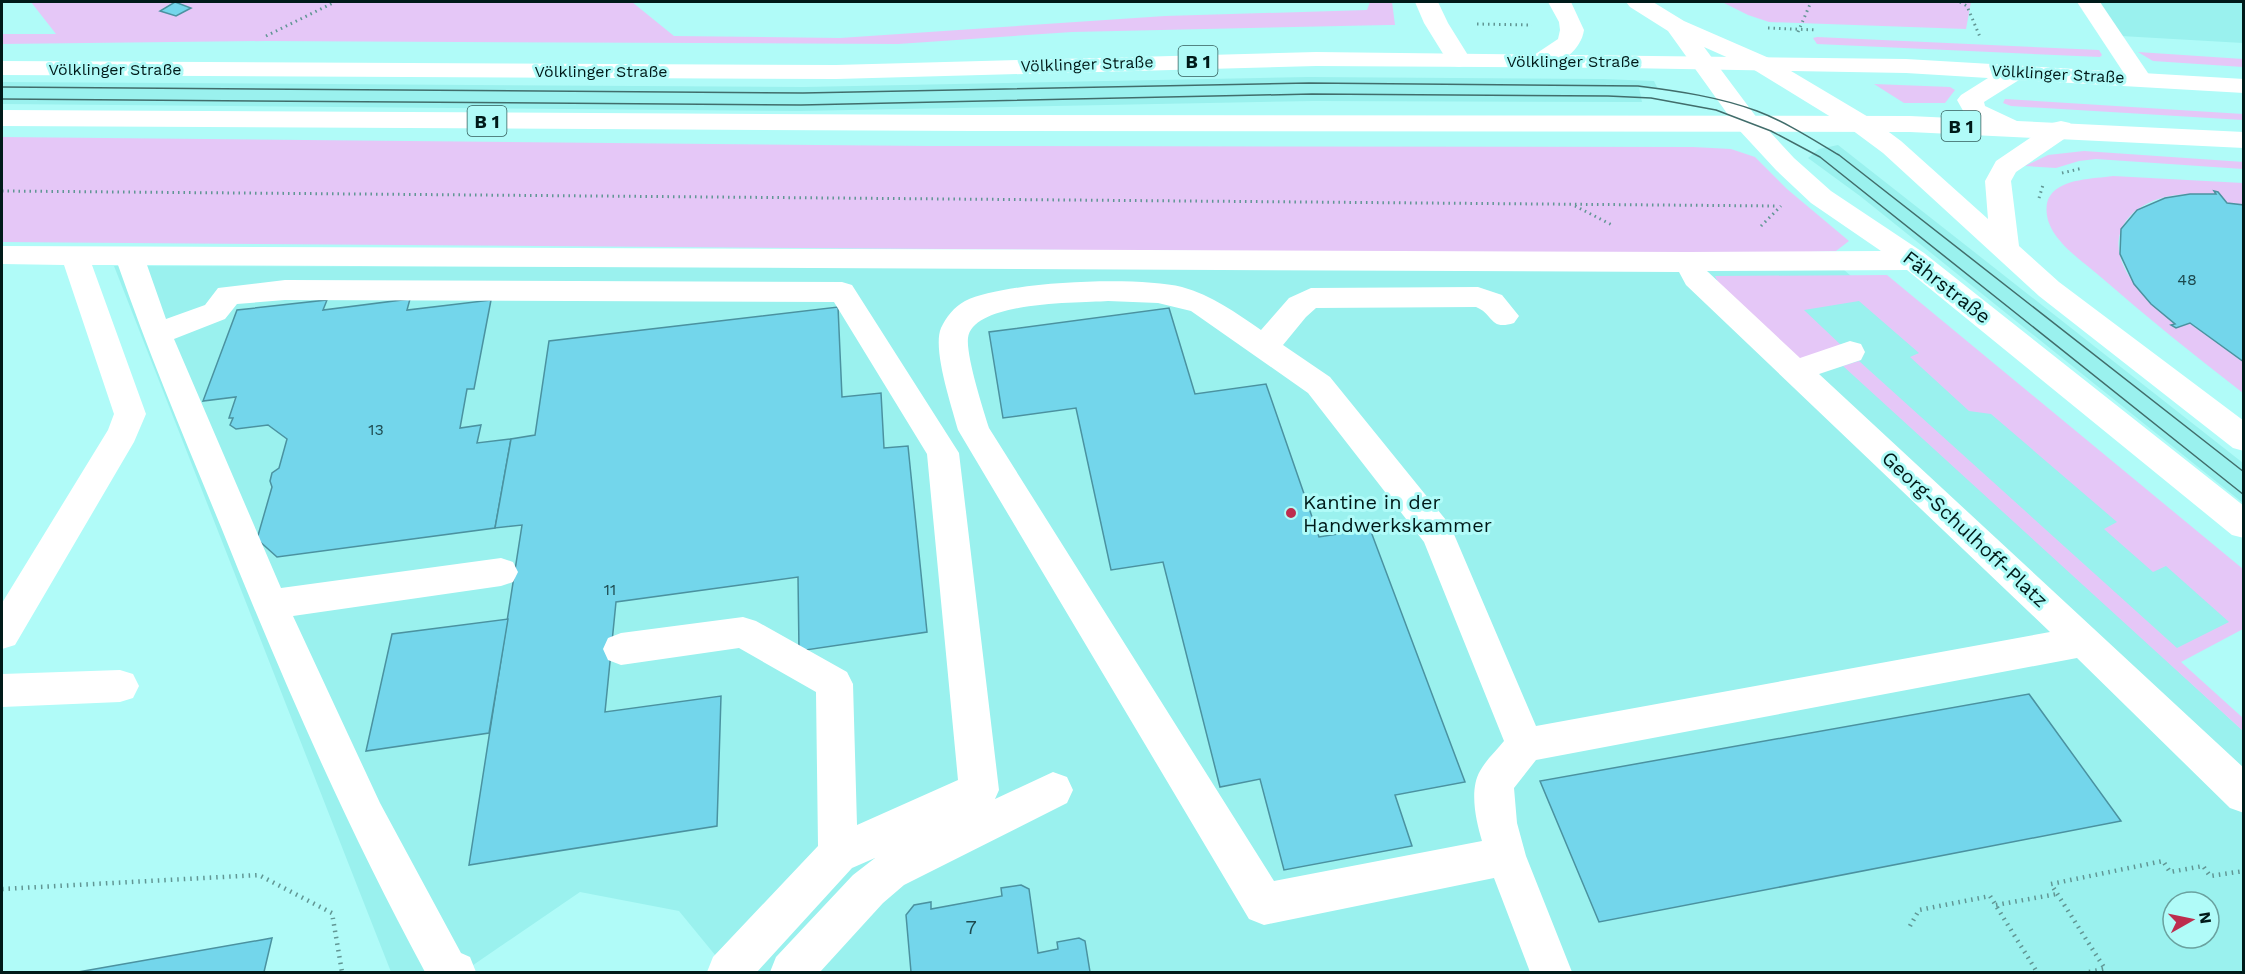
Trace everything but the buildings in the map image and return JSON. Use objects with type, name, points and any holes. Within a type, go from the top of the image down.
[{"type":"main road","points":[[1427,2],[1436,23],[1460,60]]},
{"type":"main road","points":[[1543,60],[1570,44],[1572,36],[1565,9],[1560,2]]},
{"type":"main road","name":"Fährstraße","points":[[1638,2],[1676,26],[1760,63],[1861,124],[1931,179],[2005,250],[2109,337],[2244,439]]},
{"type":"main road","points":[[2089,2],[2140,79]]},
{"type":"main road","name":"Fährstraße","points":[[1676,26],[1748,123],[1785,164],[1821,197],[1914,261],[2244,525]]},
{"type":"main road","name":"Völklinger Straße","points":[[2,68],[836,72],[1132,62],[1543,60],[1821,63],[2244,86]]},
{"type":"main road","points":[[1703,62],[1861,124]]},
{"type":"main road","points":[[2015,72],[1980,92],[1970,100],[1970,105],[1986,117],[2022,128]]},
{"type":"main road","name":"B 1","points":[[2,118],[974,123],[1861,124],[2061,129],[2244,140]]},
{"type":"main road","points":[[2005,250],[1998,181],[2005,166],[2061,129]]},
{"type":"main road","points":[[2,255],[1914,261]]},
{"type":"main road","points":[[2,634],[123,434],[130,414],[75,256]]},
{"type":"main road","points":[[129,256],[157,334],[334,751],[412,909],[447,970],[455,972]]},
{"type":"main road","points":[[1206,259],[1206,283],[1319,384],[1438,535],[1525,745]]},
{"type":"main road","name":"Georg-Schulhoff-Platz","points":[[1689,262],[1696,278],[2084,641],[2244,795]]},
{"type":"main road","points":[[157,334],[215,312],[228,294],[285,290],[842,292],[943,453],[979,790],[838,854],[728,972]]},
{"type":"main road","points":[[1270,339],[1187,298],[1142,291],[1010,298],[990,302],[974,308],[962,318],[953,340],[957,367],[974,430],[1264,904],[1506,856]]},
{"type":"main road","points":[[1270,339],[1300,304],[1311,298],[1330,296],[1478,297],[1492,302],[1504,316]]},
{"type":"main road","points":[[1795,371],[1850,352]]},
{"type":"main road","points":[[272,604],[501,572]]},
{"type":"main road","points":[[621,649],[743,632],[834,684],[838,854]]},
{"type":"main road","points":[[1551,972],[1506,856],[1497,824],[1494,783],[1525,745],[2084,641]]},
{"type":"main road","points":[[2,691],[120,686]]},
{"type":"main road","points":[[790,972],[868,889],[890,871],[1053,790]]},
{"type":"path","points":[[227,70],[245,47],[335,2]]},
{"type":"path","points":[[1796,36],[1811,2]]},
{"type":"path","points":[[1960,2],[1967,6],[1980,37]]},
{"type":"path","name":"Völklinger Straße","points":[[1469,24],[1535,25]]},
{"type":"path","points":[[2,191],[1782,206]]},
{"type":"path","points":[[2089,972],[2105,969],[2051,884],[2163,861],[2170,872],[2203,866],[2210,876],[2244,871]]},
{"type":"path","points":[[2,889],[259,875],[332,913],[342,972]]},
{"type":"path","points":[[1995,905],[2057,894]]},
{"type":"path","points":[[1910,926],[1918,910],[1990,896],[2037,972]]},
{"type":"shaded area","points":[[31,2],[632,2],[674,36],[840,38],[1165,16],[1367,10],[1370,2],[1392,2],[1395,25],[1072,32],[898,44],[265,41],[2,44],[2,34],[56,34]]},
{"type":"shaded area","points":[[1722,2],[1971,2],[1966,29],[1769,22]]},
{"type":"shaded area","points":[[2099,2],[2243,2],[2243,43],[2121,36]]},
{"type":"shaded area","points":[[1813,38],[2099,50],[2102,55],[2100,57],[1817,44]]},
{"type":"shaded area","points":[[2138,52],[2243,59],[2243,67],[2153,61]]},
{"type":"shaded area","points":[[1308,77],[1603,79],[1654,81],[1658,89],[1639,88],[1642,102],[1314,101],[799,111],[2,104],[2,82],[804,87]]},
{"type":"shaded area","points":[[1874,84],[1950,87],[1955,90],[1945,103],[1904,103]]},
{"type":"shaded area","points":[[2005,99],[2243,114],[2243,120],[2011,106],[2003,103]]},
{"type":"shaded area","points":[[2,137],[928,146],[1693,147],[1731,149],[1755,157],[1787,189],[1849,241],[1836,251],[1735,255],[2,242]]},
{"type":"shaded area","points":[[1838,145],[2243,463],[2243,503],[1860,196],[1808,158],[1819,149]]},
{"type":"shaded area","points":[[2084,151],[2244,162],[2243,169],[2096,159],[2056,168],[2025,166],[2048,155]]},
{"type":"shaded area","points":[[2113,176],[2243,183],[2243,205],[2227,203],[2218,192],[2214,191],[2216,194],[2184,194],[2165,197],[2143,206],[2126,221],[2120,235],[2119,250],[2123,264],[2131,278],[2152,304],[2175,324],[2172,326],[2176,328],[2190,323],[2243,362],[2243,393],[2080,260],[2053,231],[2048,220],[2047,206],[2048,199],[2055,190],[2079,180]]},
{"type":"shaded area","points":[[114,266],[1843,269],[2243,617],[2168,662],[2243,731],[2243,972],[729,972],[679,911],[580,892],[463,972],[391,972]]},
{"type":"shaded area","points":[[1887,275],[2243,569],[2243,629],[2181,662],[2243,718],[2243,731],[1843,366],[1859,361],[2177,648],[2229,622],[2166,566],[2153,572],[2104,529],[2117,522],[1991,414],[1969,411],[1910,357],[1919,353],[1859,301],[1804,310],[1842,346],[1799,360],[1721,288],[1715,276]]},
{"type":"tram line","points":[[2,87],[803,93],[1309,83],[1638,86],[1683,92],[1728,102],[1768,115],[1839,155],[2244,472]]},
{"type":"tram line","points":[[2,99],[801,105],[1312,94],[1651,98],[1716,110],[1771,131],[1820,157],[2244,495]]},
{"type":"place","name":"Kantine in der Handwerkskammer","points":[[1291,513]]}]
